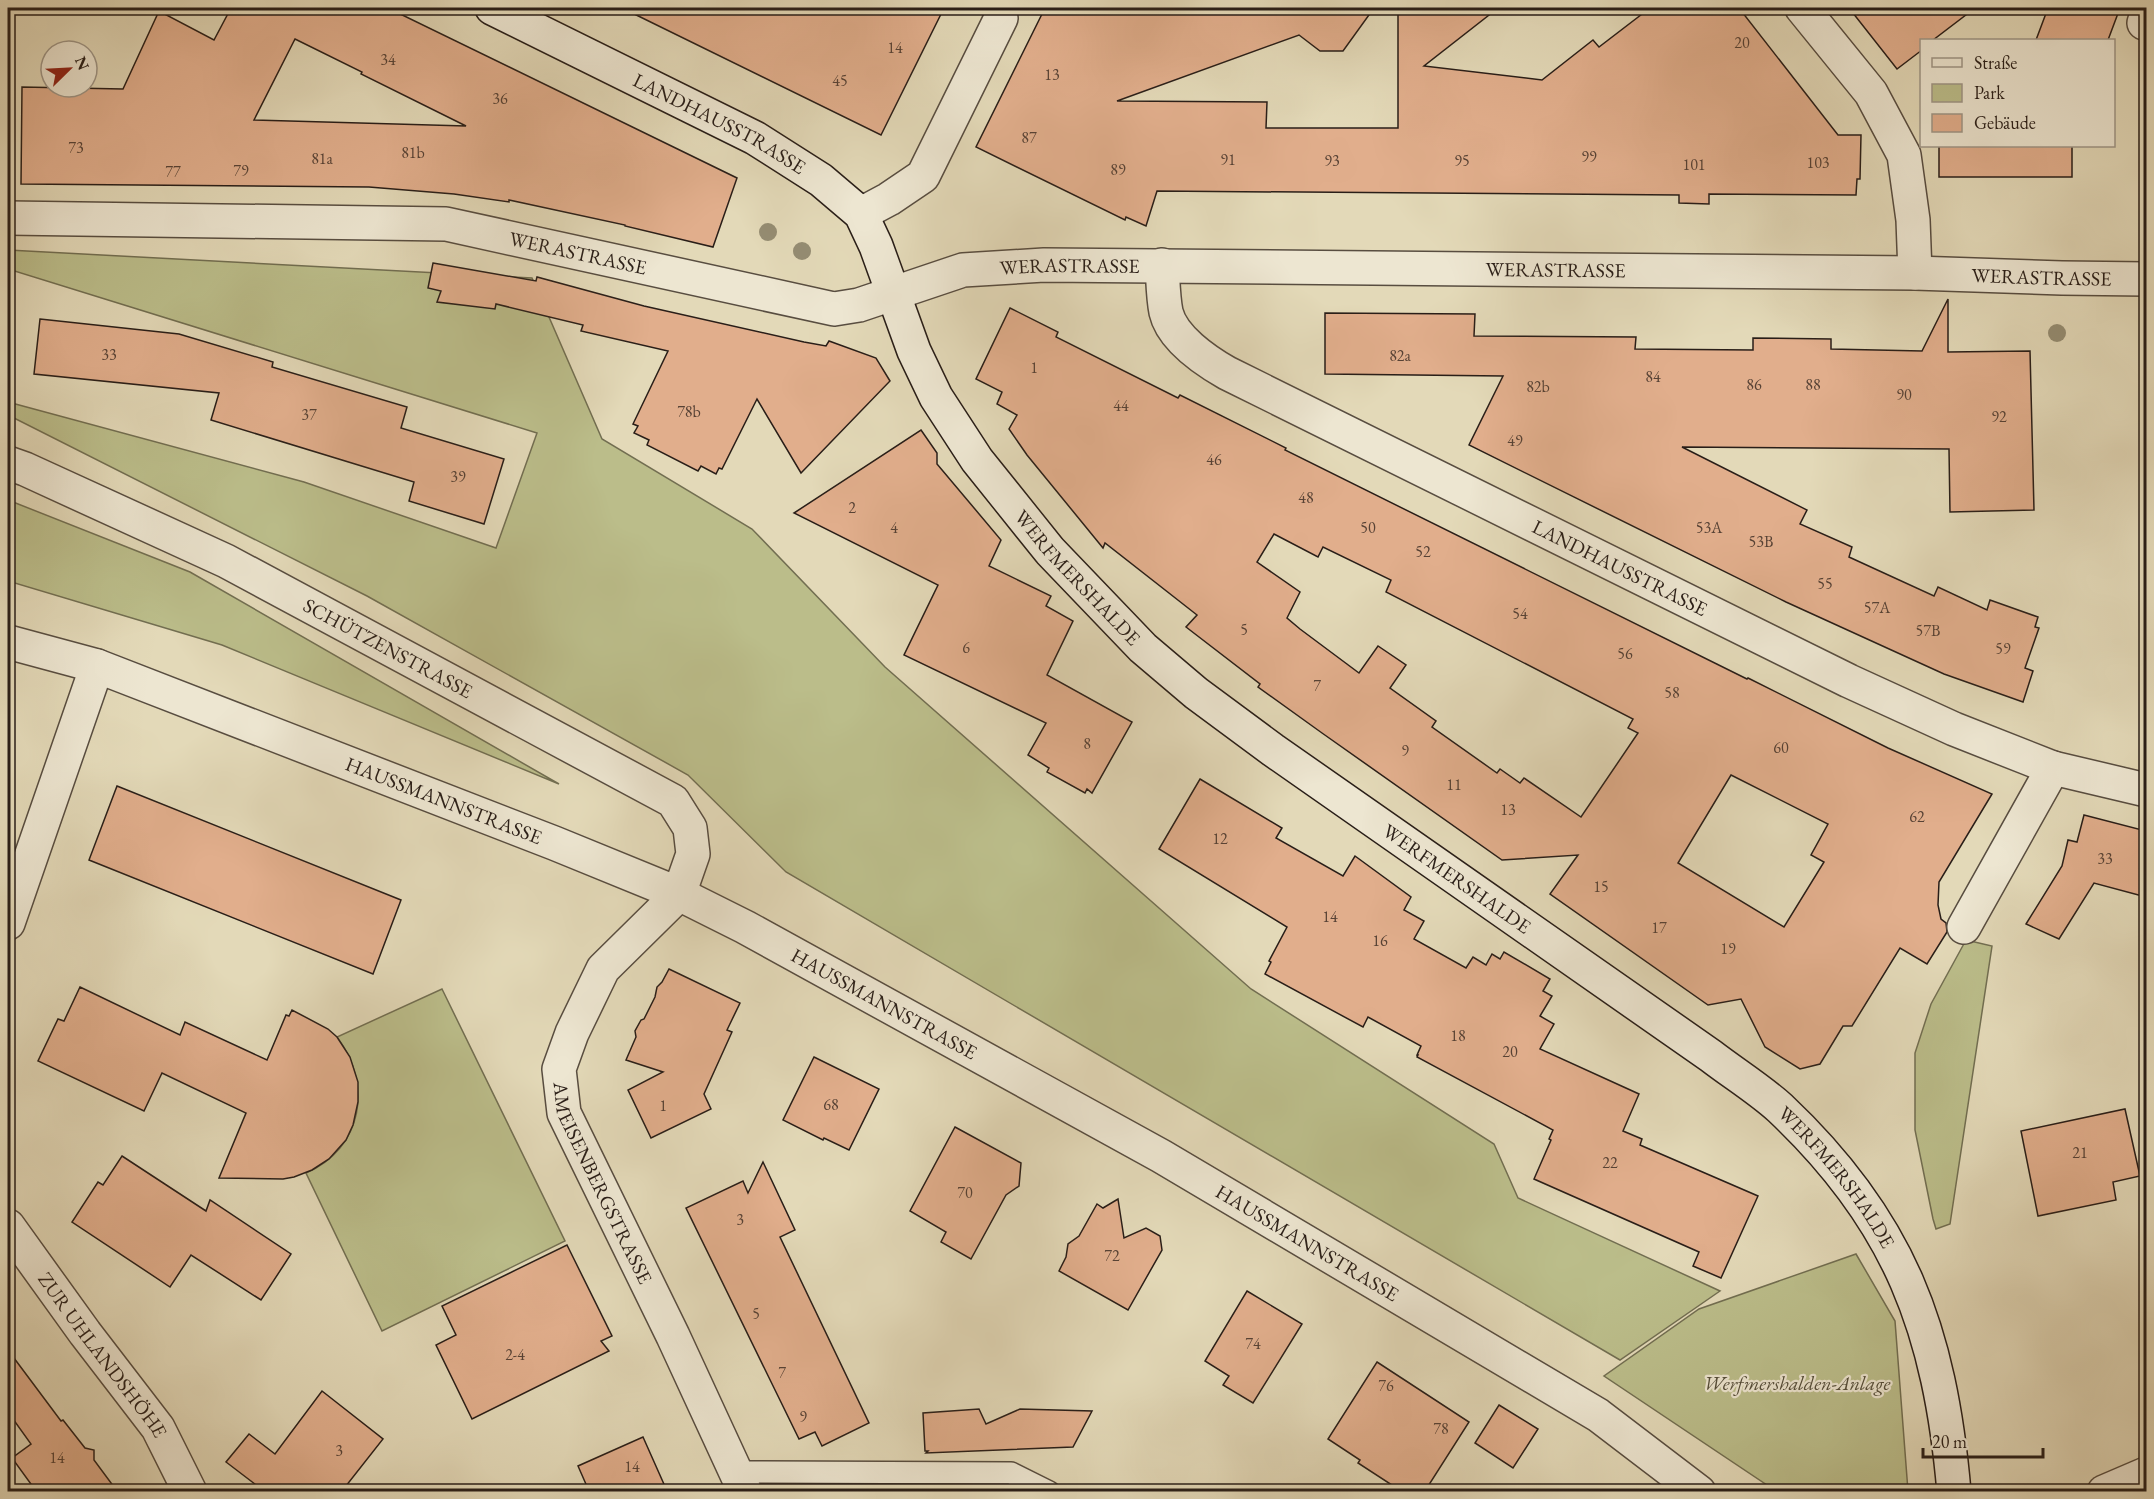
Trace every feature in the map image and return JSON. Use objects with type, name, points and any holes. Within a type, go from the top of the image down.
[{"type":"street","name":"LANDHAUSSTRASSE","points":[[492,8],[754,138],[821,180],[861,214],[876,246],[892,293]]},
{"type":"street","points":[[1802,8],[1871,93],[1904,155],[1913,220],[1915,273]]},
{"type":"street","points":[[861,214],[889,199],[923,176],[1001,18]]},
{"type":"street","name":"WERASTRASSE","points":[[8,218],[446,224],[834,309],[860,305],[963,270],[1044,265],[1915,273],[2146,279]]},
{"type":"street","name":"LANDHAUSSTRASSE","points":[[1162,265],[1166,314],[1179,335],[1201,357],[1227,373],[1849,681],[1954,729],[2053,768],[2146,790]]},
{"type":"street","name":"WERFMERSHALDE","points":[[892,293],[914,351],[936,397],[977,460],[1050,551],[1143,648],[1196,693],[1273,750],[1711,1056],[1778,1106],[1827,1156],[1863,1202],[1898,1260],[1923,1322],[1940,1381],[1954,1491]]},
{"type":"street","name":"SCHÜTZENSTRASSE","points":[[8,463],[226,561],[673,801],[690,828],[693,854],[679,894]]},
{"type":"street","name":"HAUSSMANNSTRASSE","points":[[8,642],[97,666],[554,843],[679,894],[745,927],[1161,1156],[1598,1414],[1699,1491]]},
{"type":"street","points":[[8,923],[97,666]]},
{"type":"street","points":[[1964,927],[2053,768]]},
{"type":"street","name":"AMEISENBERGSTRASSE","points":[[679,894],[603,969],[572,1033],[559,1069],[564,1113],[668,1325],[740,1482]]},
{"type":"street","name":"ZUR UHLANDSHÖHE","points":[[8,1226],[85,1333],[158,1428],[189,1491]]},
{"type":"street","points":[[2104,1491],[2146,1474]]},
{"type":"lane","points":[[740,1482],[1011,1473],[1049,1491]]},
{"type":"green space","points":[[8,250],[532,278],[602,439],[752,529],[885,667],[1251,989],[1494,1144],[1518,1198],[1720,1291],[1620,1360],[786,872],[688,775],[367,596],[8,415],[8,402],[304,482],[496,548],[537,433],[8,269]]},
{"type":"green space","points":[[8,500],[190,572],[559,784],[222,645],[8,581]]},
{"type":"green space","points":[[1966,940],[1992,946],[1950,1224],[1936,1229],[1915,1130],[1915,1053],[1931,1004]]},
{"type":"green space","points":[[442,989],[565,1241],[382,1331],[306,1173],[325,1162],[340,1148],[350,1132],[356,1114],[358,1095],[355,1075],[348,1056],[337,1037]]},
{"type":"green space","name":"Werfmershalden-Anlage","points":[[1856,1254],[1895,1321],[1908,1491],[1776,1491],[1604,1376],[1699,1309]]},
{"type":"building","points":[[231,8],[388,8],[737,178],[713,247],[509,200],[509,202],[454,194],[369,187],[21,184],[22,87],[39,87],[39,99],[99,99],[99,89],[123,89],[159,11],[214,40]],"holes":[[[295,39],[362,72],[361,74],[466,126],[254,120]]]},
{"type":"building","points":[[622,8],[944,8],[881,135]]},
{"type":"building","points":[[1045,8],[1374,8],[1343,51],[1320,51],[1299,35],[1117,101],[1267,102],[1266,128],[1398,128],[1398,8],[1498,8],[1424,66],[1542,80],[1593,40],[1599,47],[1650,8],[1739,8],[1838,135],[1861,135],[1860,179],[1857,179],[1856,195],[1709,194],[1709,204],[1679,203],[1679,195],[1157,191],[1146,226],[1126,217],[1125,220],[976,147]]},
{"type":"building","points":[[1849,8],[1975,8],[1934,39],[1920,39],[1920,52],[1897,69]]},
{"type":"building","points":[[2048,8],[2120,8],[2108,39],[2036,39]]},
{"type":"building","points":[[1939,147],[2072,147],[2072,177],[1939,177]]},
{"type":"building","points":[[433,263],[536,281],[537,277],[644,306],[804,342],[826,346],[829,341],[876,358],[890,381],[801,473],[757,399],[722,469],[719,468],[716,474],[701,466],[698,471],[647,445],[649,440],[634,433],[638,426],[633,424],[668,351],[581,331],[583,325],[496,304],[495,309],[437,302],[441,291],[428,288]]},
{"type":"building","points":[[1948,299],[1948,352],[2030,351],[2034,510],[1950,512],[1949,449],[1682,447],[1807,510],[1800,524],[1852,547],[1849,557],[1934,596],[1938,587],[1987,610],[1990,600],[2038,617],[2035,627],[2039,628],[2025,668],[2033,671],[2023,702],[1944,674],[1786,602],[1469,445],[1503,376],[1325,374],[1325,313],[1475,314],[1474,336],[1636,337],[1635,349],[1753,350],[1753,338],[1831,339],[1831,349],[1922,351]]},
{"type":"building","points":[[1010,308],[1058,332],[1056,337],[1178,398],[1180,395],[1286,448],[1285,450],[1888,748],[1992,794],[1939,882],[1938,905],[1941,919],[1946,923],[1947,932],[1927,964],[1900,948],[1852,1026],[1843,1026],[1820,1064],[1800,1069],[1765,1047],[1741,999],[1708,1005],[1550,894],[1578,855],[1502,860],[1258,687],[1260,684],[1186,627],[1197,615],[1105,543],[1103,548],[1027,455],[1009,429],[1017,415],[997,404],[1002,392],[976,379]],"holes":[[[1274,534],[1318,557],[1323,547],[1391,580],[1386,592],[1633,719],[1628,728],[1638,733],[1581,817],[1524,778],[1520,783],[1500,769],[1497,773],[1432,727],[1436,721],[1390,688],[1406,665],[1378,646],[1359,673],[1287,618],[1300,592],[1257,562]],[[1731,775],[1828,824],[1811,855],[1824,862],[1784,927],[1678,863]]]},
{"type":"building","points":[[40,319],[179,334],[273,362],[272,367],[407,407],[401,428],[504,459],[484,524],[409,501],[414,482],[211,420],[219,393],[34,374]]},
{"type":"building","points":[[921,430],[937,453],[937,464],[1001,540],[989,566],[1051,596],[1046,606],[1073,621],[1047,675],[1132,722],[1092,793],[1087,789],[1085,793],[1047,772],[1049,768],[1028,755],[1046,723],[904,655],[938,585],[794,513]]},
{"type":"building","points":[[1200,779],[1282,828],[1276,838],[1343,876],[1355,856],[1411,897],[1404,910],[1424,921],[1414,939],[1466,968],[1473,957],[1486,965],[1492,954],[1500,959],[1504,952],[1550,979],[1543,991],[1552,996],[1540,1016],[1554,1024],[1540,1049],[1639,1094],[1623,1131],[1642,1139],[1640,1145],[1758,1196],[1721,1278],[1693,1266],[1699,1252],[1534,1179],[1553,1130],[1417,1057],[1421,1046],[1368,1017],[1363,1027],[1265,974],[1271,962],[1269,961],[1287,927],[1159,849]]},
{"type":"building","points":[[117,786],[401,900],[373,974],[89,860]]},
{"type":"building","points":[[2084,815],[2146,831],[2146,897],[2094,883],[2059,939],[2026,924],[2062,866],[2068,840],[2077,842]]},
{"type":"building","points":[[669,969],[740,1003],[727,1030],[732,1032],[704,1094],[711,1109],[651,1138],[628,1090],[663,1072],[626,1060],[636,1037],[635,1031],[644,1019],[655,997],[657,987]]},
{"type":"building","points":[[80,987],[180,1035],[185,1022],[267,1060],[286,1015],[289,1016],[292,1010],[328,1029],[337,1037],[350,1057],[358,1082],[358,1102],[353,1125],[346,1140],[329,1159],[312,1170],[294,1177],[283,1179],[219,1178],[246,1113],[162,1073],[144,1111],[38,1061],[58,1019],[64,1021]]},
{"type":"building","points":[[814,1057],[879,1089],[849,1150],[783,1120]]},
{"type":"building","points":[[2125,1109],[2140,1176],[2113,1182],[2116,1200],[2038,1216],[2021,1131]]},
{"type":"building","points":[[955,1127],[1021,1163],[1019,1186],[1006,1195],[971,1259],[941,1242],[946,1232],[910,1211]]},
{"type":"building","points":[[122,1156],[206,1211],[210,1200],[291,1254],[261,1300],[191,1255],[170,1287],[72,1222],[98,1182],[103,1185]]},
{"type":"building","points":[[763,1162],[795,1230],[780,1237],[869,1423],[822,1446],[815,1432],[799,1439],[686,1208],[743,1181],[748,1193]]},
{"type":"building","points":[[1118,1199],[1124,1238],[1146,1228],[1160,1236],[1162,1250],[1128,1310],[1059,1271],[1066,1257],[1068,1244],[1079,1236],[1097,1204],[1103,1208]]},
{"type":"building","points":[[567,1245],[612,1336],[601,1341],[609,1351],[472,1419],[436,1345],[456,1335],[442,1306]]},
{"type":"building","points":[[1247,1291],[1302,1324],[1253,1403],[1223,1385],[1229,1376],[1205,1361]]},
{"type":"building","points":[[8,1350],[61,1421],[63,1420],[85,1448],[94,1450],[94,1460],[117,1491],[36,1491],[12,1458],[31,1444],[8,1412]]},
{"type":"building","points":[[1377,1362],[1469,1422],[1425,1491],[1401,1491],[1358,1463],[1360,1460],[1328,1439]]},
{"type":"building","points":[[322,1391],[383,1439],[342,1491],[264,1491],[226,1462],[249,1434],[275,1454]]},
{"type":"building","points":[[1499,1405],[1538,1429],[1513,1468],[1475,1443]]},
{"type":"building","points":[[979,1409],[986,1424],[1020,1409],[1092,1411],[1073,1447],[926,1453],[928,1451],[925,1451],[923,1413]]},
{"type":"building","points":[[643,1437],[667,1491],[589,1491],[578,1466]]}]
